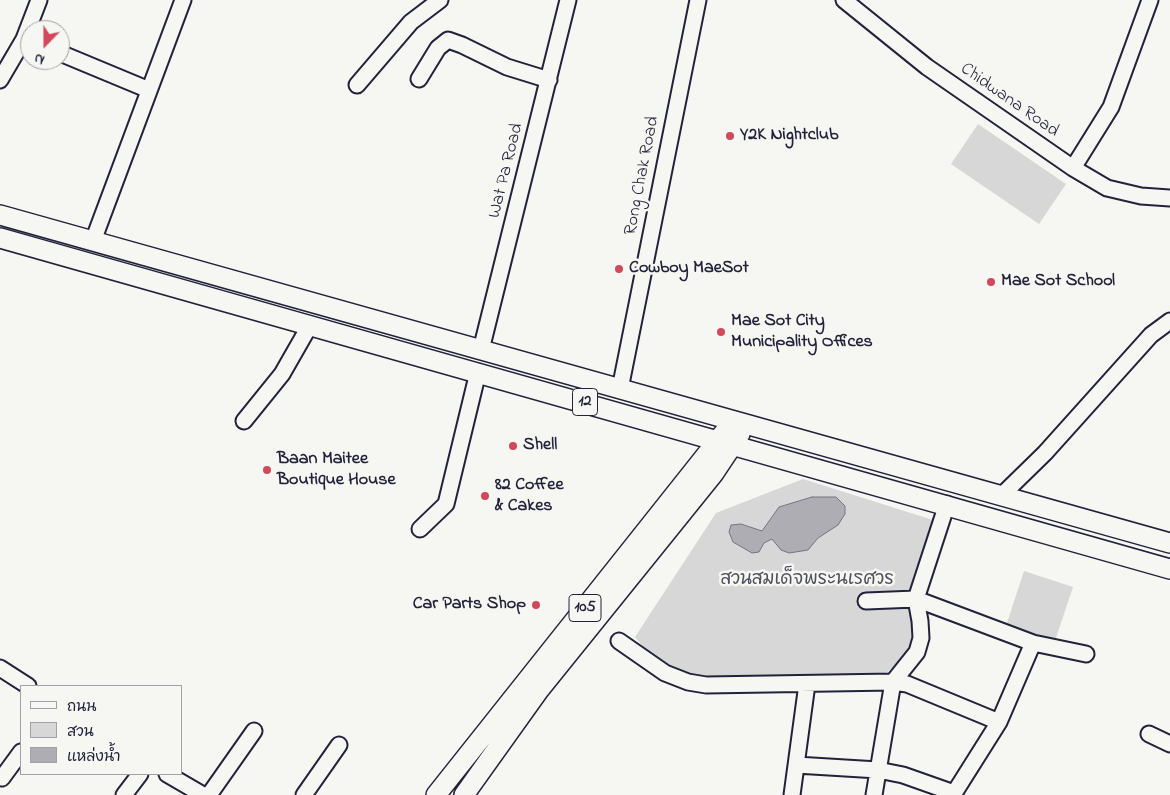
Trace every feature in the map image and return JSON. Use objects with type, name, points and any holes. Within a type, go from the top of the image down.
[{"type":"main road","name":"12","points":[[0,215],[1169,543]]},
{"type":"main road","name":"12","points":[[0,238],[1165,567]]},
{"type":"main road","points":[[282,317],[288,296]]},
{"type":"main road","name":"105","points":[[436,795],[533,685],[714,473],[727,442],[739,422]]},
{"type":"main road","points":[[681,430],[694,450],[697,460],[695,471]]},
{"type":"main road","name":"105","points":[[464,795],[533,685],[695,471],[727,442]]},
{"type":"main road","points":[[714,473],[740,460],[751,457],[775,456]]},
{"type":"main road","points":[[1165,567],[1169,543]]},
{"type":"street","points":[[33,20],[39,0]]},
{"type":"street","points":[[93,241],[183,0]]},
{"type":"street","points":[[357,85],[411,22],[440,0]]},
{"type":"street","name":"Wat Pa Road","points":[[481,350],[568,0]]},
{"type":"street","name":"Rong Chak Road","points":[[620,389],[698,0]]},
{"type":"street","name":"Chidwana Road","points":[[844,0],[927,67],[1073,168],[1107,188],[1141,196],[1170,198]]},
{"type":"street","points":[[1073,168],[1111,107],[1150,0]]},
{"type":"street","points":[[419,79],[438,48],[448,40],[507,67],[549,80]]},
{"type":"street","points":[[1,77],[20,50]]},
{"type":"street","points":[[70,57],[149,90]]},
{"type":"street","points":[[1001,496],[1045,453],[1151,335],[1170,321]]},
{"type":"street","points":[[244,421],[282,374],[310,325]]},
{"type":"street","points":[[420,529],[446,504],[478,372]]},
{"type":"street","points":[[874,795],[892,682],[917,652],[921,638],[916,599],[947,504]]},
{"type":"street","points":[[866,601],[916,599],[1034,643],[1086,654]]},
{"type":"street","points":[[619,641],[665,672],[688,682],[706,684],[807,684],[892,682],[908,684],[999,722]]},
{"type":"street","points":[[796,764],[878,770],[903,775],[954,794],[999,722],[1034,643]]},
{"type":"street","points":[[0,668],[26,685]]},
{"type":"street","points":[[792,795],[807,684]]},
{"type":"street","points":[[209,795],[254,731]]},
{"type":"street","points":[[1148,734],[1170,744]]},
{"type":"street","points":[[304,795],[339,745]]},
{"type":"street","points":[[2,778],[20,753]]},
{"type":"street","points":[[124,795],[139,775]]},
{"type":"street","points":[[169,775],[203,795]]},
{"type":"green space","points":[[978,124],[1066,184],[1039,224],[951,164]]},
{"type":"green space","name":"สวนสมเด็จพระนเรศวร","points":[[803,479],[933,520],[910,603],[913,648],[883,676],[689,680],[654,660],[635,637],[716,513]]},
{"type":"green space","points":[[1024,571],[1073,587],[1055,641],[1006,626]]},
{"type":"water","points":[[812,497],[836,497],[845,506],[845,514],[838,525],[818,538],[808,550],[789,553],[781,550],[772,539],[764,543],[759,552],[752,553],[733,542],[729,532],[731,525],[741,524],[762,531],[779,507]]},
{"type":"place","name":"Y2K Nightclub","points":[[730,136]]},
{"type":"place","name":"Cowboy MaeSot","points":[[619,269]]},
{"type":"place","name":"Mae Sot School","points":[[991,282]]},
{"type":"place","name":"Mae Sot City Municipality Offices","points":[[721,332]]},
{"type":"place","name":"Shell","points":[[513,446]]},
{"type":"place","name":"Baan Maitee Boutique House","points":[[267,470]]},
{"type":"place","name":"82 Coffee & Cakes","points":[[485,496]]},
{"type":"place","name":"Car Parts Shop","points":[[536,605]]}]
